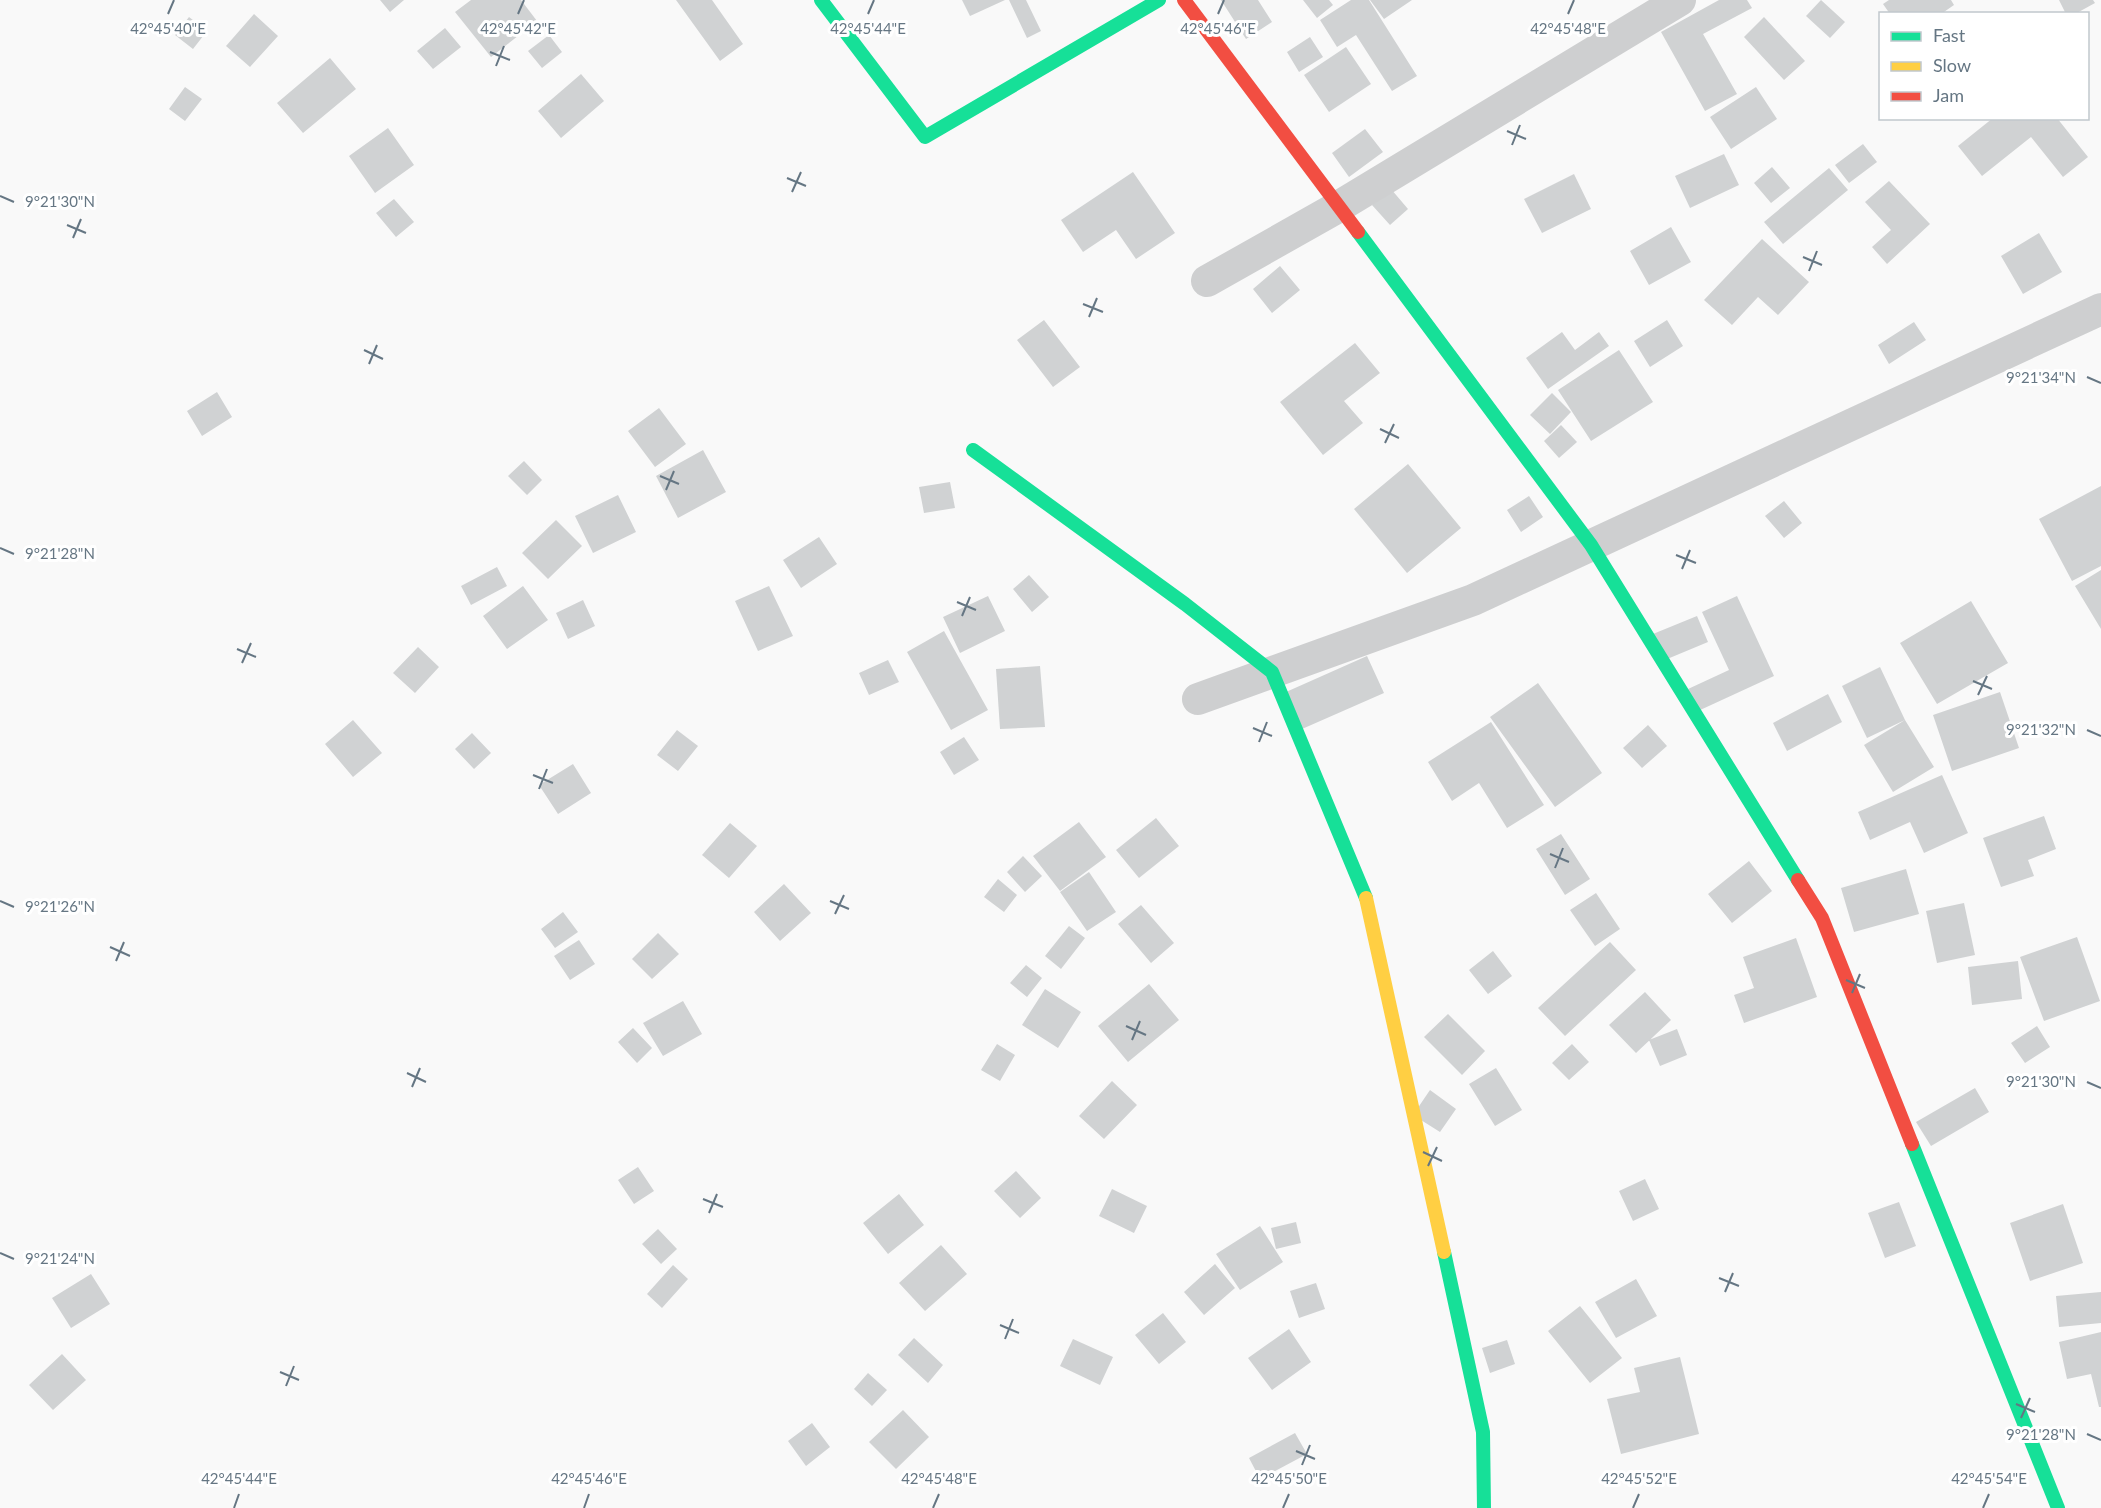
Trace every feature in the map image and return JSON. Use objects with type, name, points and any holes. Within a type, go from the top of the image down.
[{"type":"street","points":[[821,0],[925,136],[1159,0]]},
{"type":"street","points":[[1184,0],[1591,545],[1822,918],[2058,1508]]},
{"type":"street","points":[[1206,281],[1338,207],[1680,0]]},
{"type":"street","points":[[1198,699],[1473,600],[2101,309]]},
{"type":"street","points":[[973,450],[1185,604],[1272,672],[1367,899],[1483,1432],[1484,1508]]},
{"type":"building","points":[[380,0],[404,0],[390,12]]},
{"type":"building","points":[[471,0],[521,0],[537,21],[491,57],[455,12]]},
{"type":"building","points":[[676,0],[712,0],[743,44],[720,61]]},
{"type":"building","points":[[962,0],[1005,0],[970,16]]},
{"type":"building","points":[[1009,0],[1026,0],[1041,31],[1027,38]]},
{"type":"building","points":[[1221,0],[1258,0],[1272,22],[1246,39]]},
{"type":"building","points":[[1303,0],[1329,0],[1333,5],[1317,18]]},
{"type":"building","points":[[1351,0],[1369,0],[1417,76],[1392,91],[1356,35],[1337,47],[1320,20]]},
{"type":"building","points":[[1370,0],[1412,0],[1384,19]]},
{"type":"building","points":[[1719,0],[1747,0],[1752,8],[1703,34],[1737,94],[1705,111],[1661,32]]},
{"type":"building","points":[[1821,0],[1845,22],[1830,38],[1806,16]]},
{"type":"building","points":[[1889,0],[1951,0],[1954,5],[1944,12],[1889,12],[1883,4]]},
{"type":"building","points":[[2059,0],[2093,0],[2095,3],[2079,12],[2065,12]]},
{"type":"building","points":[[254,14],[278,36],[250,67],[226,46]]},
{"type":"building","points":[[189,17],[207,31],[193,49],[175,35]]},
{"type":"building","points":[[1764,17],[1805,61],[1784,80],[1744,37]]},
{"type":"building","points":[[445,28],[461,47],[433,69],[417,51]]},
{"type":"building","points":[[549,35],[562,52],[542,68],[528,51]]},
{"type":"building","points":[[1310,37],[1323,57],[1299,72],[1287,52]]},
{"type":"building","points":[[1346,47],[1371,84],[1329,112],[1304,75]]},
{"type":"building","points":[[330,58],[356,89],[303,133],[277,103]]},
{"type":"building","points":[[581,74],[604,101],[561,138],[538,111]]},
{"type":"building","points":[[185,87],[202,99],[185,121],[169,109]]},
{"type":"building","points":[[1756,87],[1777,119],[1731,149],[1710,117]]},
{"type":"building","points":[[1990,120],[2059,120],[2088,157],[2063,177],[2031,137],[1982,176],[1958,146]]},
{"type":"building","points":[[388,128],[414,165],[375,193],[349,156]]},
{"type":"building","points":[[1365,129],[1383,152],[1349,177],[1332,153]]},
{"type":"building","points":[[1863,144],[1877,162],[1849,183],[1835,165]]},
{"type":"building","points":[[1724,154],[1739,185],[1690,208],[1675,176]]},
{"type":"building","points":[[1772,167],[1790,188],[1771,203],[1754,183]]},
{"type":"building","points":[[1829,168],[1848,190],[1783,244],[1764,222]]},
{"type":"building","points":[[1133,172],[1175,233],[1136,259],[1116,230],[1083,252],[1061,220]]},
{"type":"building","points":[[1574,174],[1591,209],[1542,233],[1524,199]]},
{"type":"building","points":[[1889,181],[1930,224],[1887,264],[1872,247],[1891,230],[1865,202]]},
{"type":"building","points":[[1391,189],[1408,209],[1390,225],[1372,205]]},
{"type":"building","points":[[394,199],[414,222],[396,237],[376,213]]},
{"type":"building","points":[[1671,227],[1691,262],[1649,285],[1630,251]]},
{"type":"building","points":[[2039,233],[2062,272],[2023,294],[2001,256]]},
{"type":"building","points":[[1762,239],[1809,282],[1778,315],[1758,297],[1732,325],[1704,300]]},
{"type":"building","points":[[1280,266],[1300,290],[1272,313],[1253,289]]},
{"type":"building","points":[[1044,320],[1080,367],[1053,387],[1017,340]]},
{"type":"building","points":[[1667,320],[1683,346],[1650,367],[1634,341]]},
{"type":"building","points":[[1914,322],[1926,340],[1889,364],[1878,345]]},
{"type":"building","points":[[1562,332],[1575,350],[1599,332],[1609,346],[1548,389],[1526,358]]},
{"type":"building","points":[[1355,343],[1380,373],[1344,401],[1363,423],[1323,455],[1280,402]]},
{"type":"building","points":[[1619,350],[1653,402],[1591,441],[1558,390]]},
{"type":"building","points":[[217,392],[232,417],[202,436],[187,411]]},
{"type":"building","points":[[1552,393],[1571,412],[1550,434],[1530,415]]},
{"type":"building","points":[[659,408],[686,444],[655,467],[628,431]]},
{"type":"building","points":[[1561,425],[1577,442],[1559,458],[1544,441]]},
{"type":"building","points":[[703,450],[726,492],[678,518],[656,476]]},
{"type":"building","points":[[524,461],[542,480],[527,495],[508,476]]},
{"type":"building","points":[[1408,464],[1461,528],[1407,573],[1354,509]]},
{"type":"building","points":[[950,482],[955,508],[924,513],[919,487]]},
{"type":"building","points":[[2101,486],[2101,566],[2072,581],[2039,519]]},
{"type":"building","points":[[618,495],[636,532],[593,553],[575,516]]},
{"type":"building","points":[[1529,496],[1543,517],[1521,532],[1507,510]]},
{"type":"building","points":[[1784,501],[1802,523],[1784,538],[1765,516]]},
{"type":"building","points":[[556,520],[582,546],[548,579],[522,553]]},
{"type":"building","points":[[819,537],[837,564],[801,588],[783,560]]},
{"type":"building","points":[[497,567],[507,586],[471,605],[461,586]]},
{"type":"building","points":[[2101,570],[2101,629],[2075,586]]},
{"type":"building","points":[[1029,575],[1049,597],[1032,612],[1013,589]]},
{"type":"building","points":[[523,586],[548,620],[507,649],[483,616]]},
{"type":"building","points":[[769,586],[793,636],[758,651],[735,601]]},
{"type":"building","points":[[988,596],[1005,631],[960,653],[943,617]]},
{"type":"building","points":[[1737,596],[1774,676],[1698,711],[1688,689],[1729,670],[1702,612]]},
{"type":"building","points":[[583,600],[595,626],[568,639],[556,613]]},
{"type":"building","points":[[1971,601],[2008,663],[1937,704],[1900,643]]},
{"type":"building","points":[[1697,616],[1708,642],[1660,662],[1648,636]]},
{"type":"building","points":[[944,631],[988,710],[951,730],[907,652]]},
{"type":"building","points":[[418,647],[439,667],[415,693],[393,673]]},
{"type":"building","points":[[1367,656],[1384,693],[1302,729],[1286,692]]},
{"type":"building","points":[[888,660],[899,682],[869,695],[859,673]]},
{"type":"building","points":[[1040,666],[1045,727],[1000,729],[996,669]]},
{"type":"building","points":[[1880,667],[1905,720],[1867,738],[1842,686]]},
{"type":"building","points":[[1538,683],[1602,773],[1555,807],[1490,717]]},
{"type":"building","points":[[2000,692],[2019,748],[1952,771],[1933,715]]},
{"type":"building","points":[[1828,694],[1842,722],[1787,751],[1773,723]]},
{"type":"building","points":[[353,720],[382,753],[353,777],[325,744]]},
{"type":"building","points":[[1905,720],[1934,767],[1893,792],[1864,745]]},
{"type":"building","points":[[1491,722],[1544,805],[1507,828],[1479,783],[1452,801],[1428,762]]},
{"type":"building","points":[[1648,725],[1667,746],[1642,768],[1623,748]]},
{"type":"building","points":[[677,730],[698,746],[678,771],[657,755]]},
{"type":"building","points":[[472,733],[491,753],[474,769],[455,749]]},
{"type":"building","points":[[964,737],[979,760],[954,775],[940,752]]},
{"type":"building","points":[[573,764],[591,793],[558,814],[539,785]]},
{"type":"building","points":[[1942,775],[1968,833],[1924,853],[1910,822],[1870,840],[1858,812]]},
{"type":"building","points":[[2044,816],[2056,849],[2028,860],[2034,876],[2001,887],[1983,838]]},
{"type":"building","points":[[1156,818],[1179,846],[1139,878],[1116,850]]},
{"type":"building","points":[[1079,822],[1106,857],[1060,891],[1033,856]]},
{"type":"building","points":[[730,823],[757,846],[729,878],[702,855]]},
{"type":"building","points":[[1561,834],[1590,879],[1565,895],[1536,849]]},
{"type":"building","points":[[1023,856],[1042,876],[1025,892],[1007,872]]},
{"type":"building","points":[[1749,861],[1772,891],[1732,923],[1708,894]]},
{"type":"building","points":[[1906,869],[1919,914],[1854,932],[1841,888]]},
{"type":"building","points":[[1089,872],[1116,912],[1087,931],[1060,892]]},
{"type":"building","points":[[998,879],[1017,895],[1004,912],[984,897]]},
{"type":"building","points":[[784,884],[811,913],[780,941],[754,912]]},
{"type":"building","points":[[1596,893],[1620,929],[1595,946],[1570,910]]},
{"type":"building","points":[[1964,903],[1975,955],[1937,963],[1926,911]]},
{"type":"building","points":[[1141,905],[1174,943],[1151,963],[1118,924]]},
{"type":"building","points":[[563,912],[578,932],[555,948],[541,929]]},
{"type":"building","points":[[1069,926],[1085,938],[1061,969],[1045,956]]},
{"type":"building","points":[[658,933],[679,954],[652,979],[632,959]]},
{"type":"building","points":[[2077,937],[2100,1001],[2044,1021],[2020,957]]},
{"type":"building","points":[[1796,938],[1817,997],[1744,1023],[1734,995],[1754,988],[1743,957]]},
{"type":"building","points":[[579,940],[595,964],[570,980],[554,956]]},
{"type":"building","points":[[1610,942],[1636,970],[1565,1036],[1538,1008]]},
{"type":"building","points":[[1493,951],[1512,976],[1488,994],[1469,970]]},
{"type":"building","points":[[2018,961],[2022,999],[1972,1005],[1968,967]]},
{"type":"building","points":[[1026,965],[1042,978],[1027,997],[1010,983]]},
{"type":"building","points":[[1149,984],[1179,1020],[1128,1062],[1098,1026]]},
{"type":"building","points":[[1045,989],[1081,1012],[1058,1048],[1022,1025]]},
{"type":"building","points":[[1645,992],[1671,1020],[1636,1053],[1609,1025]]},
{"type":"building","points":[[683,1001],[702,1034],[663,1056],[643,1023]]},
{"type":"building","points":[[1448,1014],[1485,1051],[1462,1075],[1424,1037]]},
{"type":"building","points":[[2037,1026],[2050,1047],[2025,1063],[2011,1043]]},
{"type":"building","points":[[633,1028],[652,1048],[637,1063],[618,1042]]},
{"type":"building","points":[[1677,1029],[1687,1055],[1660,1066],[1649,1040]]},
{"type":"building","points":[[997,1044],[1015,1055],[1000,1081],[981,1070]]},
{"type":"building","points":[[1572,1044],[1589,1062],[1569,1080],[1552,1063]]},
{"type":"building","points":[[1496,1068],[1522,1110],[1495,1126],[1469,1084]]},
{"type":"building","points":[[1112,1081],[1137,1105],[1104,1139],[1079,1116]]},
{"type":"building","points":[[1975,1088],[1989,1112],[1931,1146],[1916,1122]]},
{"type":"building","points":[[1430,1090],[1456,1109],[1440,1132],[1413,1115]]},
{"type":"building","points":[[638,1167],[654,1191],[634,1204],[618,1180]]},
{"type":"building","points":[[1016,1171],[1041,1198],[1020,1218],[994,1191]]},
{"type":"building","points":[[1645,1179],[1659,1209],[1633,1221],[1619,1191]]},
{"type":"building","points":[[1112,1189],[1147,1206],[1134,1233],[1099,1216]]},
{"type":"building","points":[[899,1194],[924,1225],[888,1254],[863,1223]]},
{"type":"building","points":[[1899,1202],[1916,1246],[1885,1258],[1868,1213]]},
{"type":"building","points":[[2063,1204],[2083,1263],[2030,1281],[2010,1223]]},
{"type":"building","points":[[1296,1222],[1301,1243],[1276,1249],[1271,1228]]},
{"type":"building","points":[[1260,1226],[1283,1262],[1240,1290],[1216,1254]]},
{"type":"building","points":[[658,1229],[677,1249],[661,1264],[642,1244]]},
{"type":"building","points":[[941,1245],[967,1274],[925,1311],[899,1283]]},
{"type":"building","points":[[1215,1264],[1235,1288],[1204,1315],[1184,1292]]},
{"type":"building","points":[[673,1265],[688,1279],[662,1308],[647,1294]]},
{"type":"building","points":[[91,1274],[110,1304],[71,1328],[52,1298]]},
{"type":"building","points":[[1636,1279],[1657,1316],[1616,1338],[1595,1302]]},
{"type":"building","points":[[1316,1283],[1325,1309],[1299,1318],[1290,1291]]},
{"type":"building","points":[[2101,1292],[2101,1323],[2059,1327],[2056,1296]]},
{"type":"building","points":[[1580,1306],[1622,1358],[1590,1383],[1548,1331]]},
{"type":"building","points":[[1163,1313],[1186,1342],[1159,1364],[1135,1335]]},
{"type":"building","points":[[1289,1329],[1311,1362],[1272,1390],[1248,1358]]},
{"type":"building","points":[[2101,1332],[2101,1407],[2099,1407],[2091,1374],[2067,1379],[2059,1342]]},
{"type":"building","points":[[914,1338],[943,1365],[928,1383],[898,1355]]},
{"type":"building","points":[[1073,1339],[1113,1357],[1100,1385],[1060,1366]]},
{"type":"building","points":[[1507,1340],[1515,1364],[1490,1373],[1482,1348]]},
{"type":"building","points":[[62,1354],[86,1380],[53,1410],[29,1385]]},
{"type":"building","points":[[1680,1357],[1699,1434],[1621,1454],[1607,1399],[1640,1392],[1634,1368]]},
{"type":"building","points":[[868,1373],[887,1390],[872,1406],[854,1389]]},
{"type":"building","points":[[903,1410],[929,1437],[896,1469],[869,1442]]},
{"type":"building","points":[[812,1423],[830,1447],[806,1466],[788,1441]]},
{"type":"building","points":[[1295,1433],[1307,1454],[1260,1479],[1249,1458]]},
{"type":"traffic: fast","points":[[821,0],[925,137],[1159,0]]},
{"type":"traffic: fast","points":[[1358,232],[1591,545],[1798,880]]},
{"type":"traffic: fast","points":[[973,450],[1185,604],[1272,672],[1366,898]]},
{"type":"traffic: fast","points":[[1912,1144],[2058,1508]]},
{"type":"traffic: fast","points":[[1444,1252],[1483,1432],[1484,1508]]},
{"type":"traffic: slow","points":[[1366,898],[1444,1252]]},
{"type":"traffic: jam","points":[[1184,0],[1358,232]]},
{"type":"traffic: jam","points":[[1798,880],[1822,918],[1912,1144]]}]
